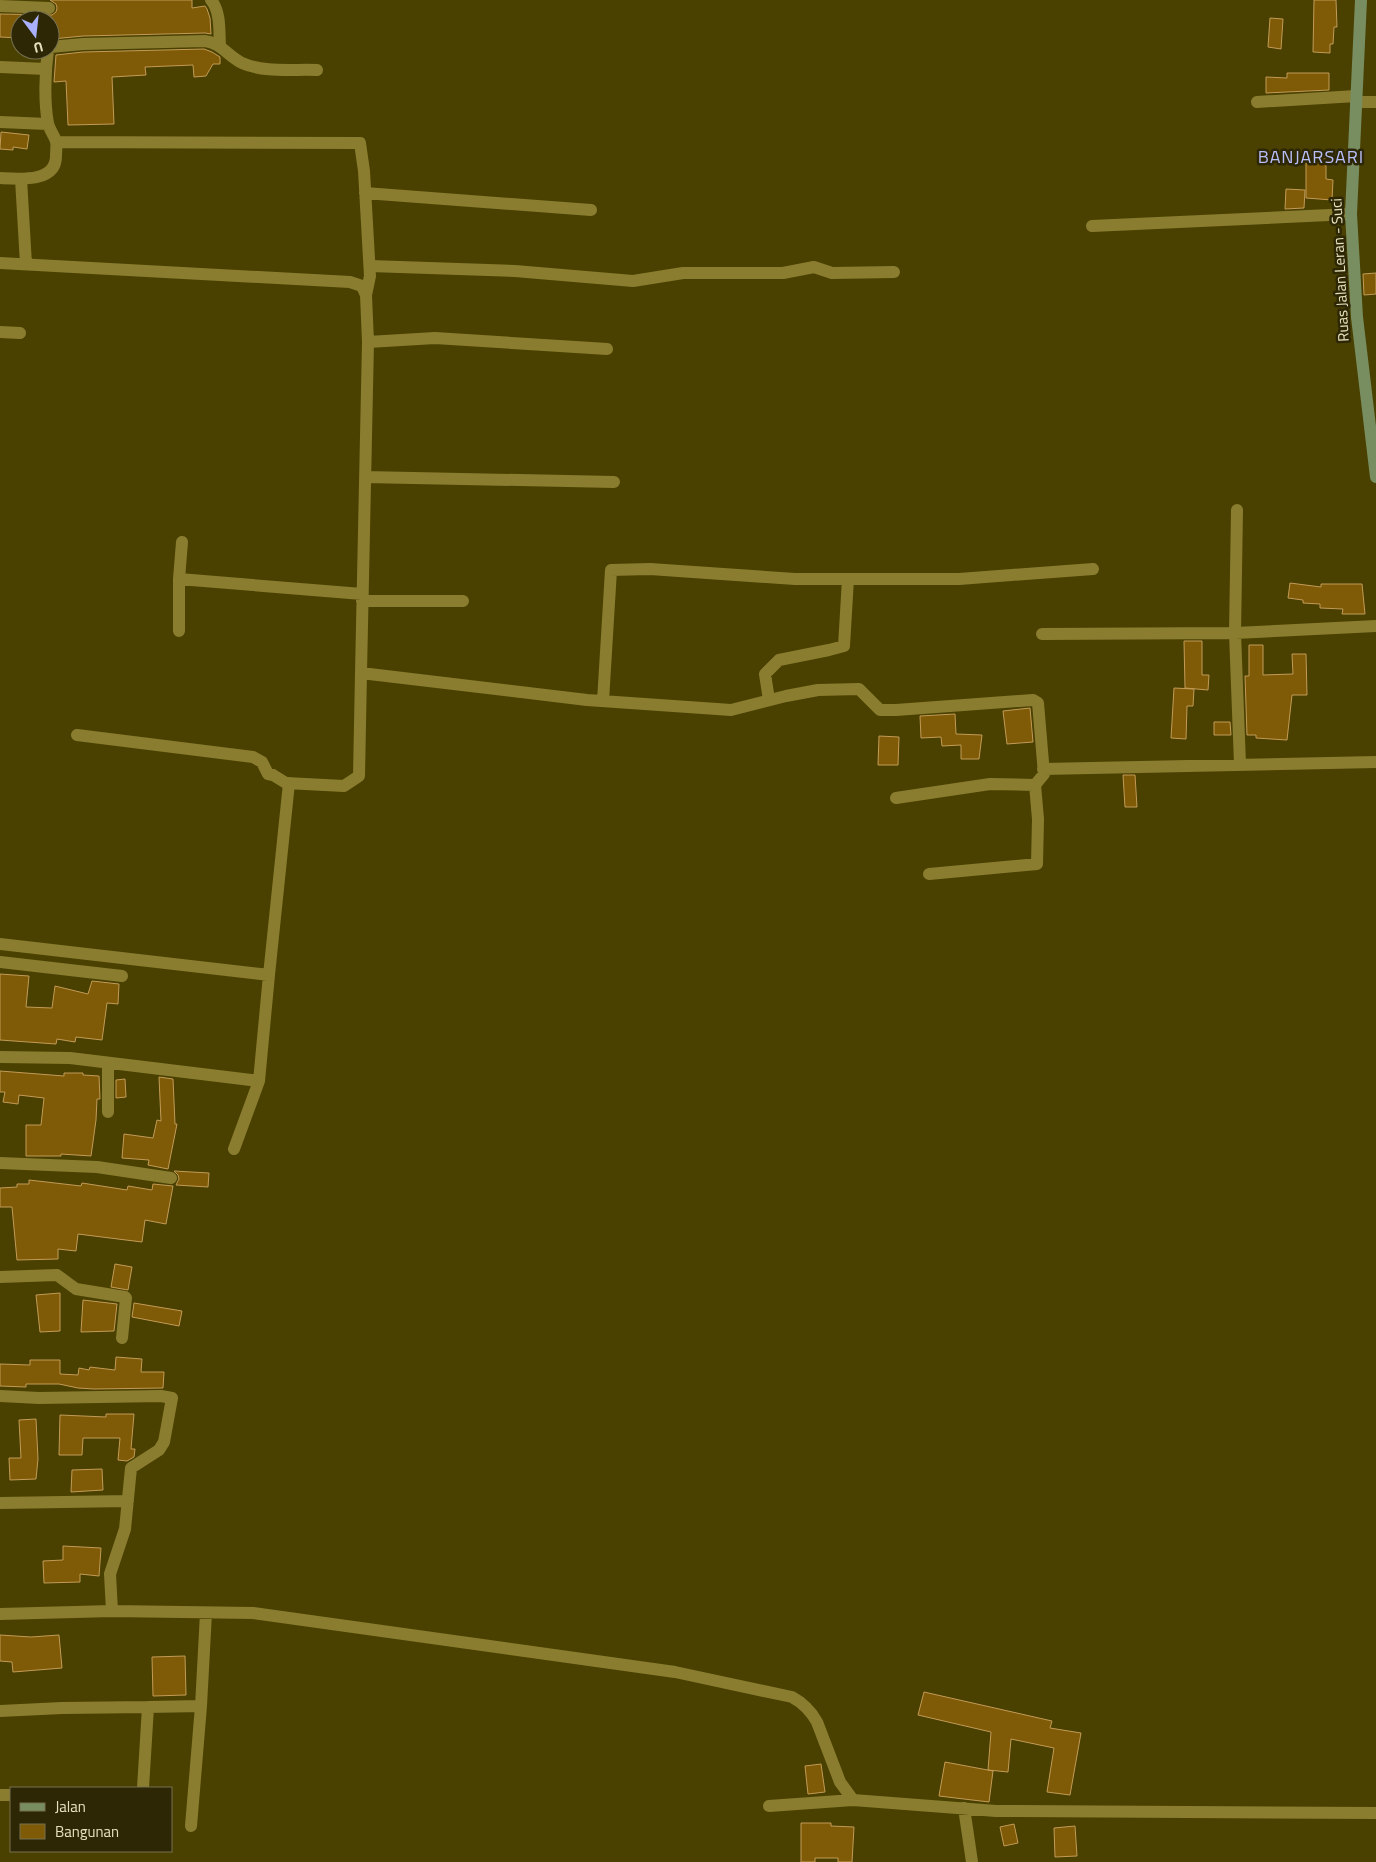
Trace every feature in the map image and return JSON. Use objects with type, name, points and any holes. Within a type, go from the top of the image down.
[{"type":"main road","name":"Ruas Jalan Leran - Suci","points":[[1361,0],[1351,214],[1354,286],[1372,422],[1376,477]]},
{"type":"street","points":[[211,0],[217,9],[220,46]]},
{"type":"street","points":[[0,6],[49,9]]},
{"type":"street","points":[[60,45],[204,41],[213,42],[240,62],[252,66],[264,69],[317,70]]},
{"type":"street","points":[[0,178],[20,179],[45,175],[52,170],[56,162],[56,142],[48,124],[47,60]]},
{"type":"street","points":[[0,67],[46,69]]},
{"type":"street","points":[[1257,102],[1356,99],[1376,102]]},
{"type":"street","points":[[0,122],[48,124]]},
{"type":"street","points":[[56,142],[360,142],[370,266],[366,295],[368,342],[359,776],[344,786],[289,784],[268,774],[262,762],[253,757],[77,735]]},
{"type":"street","points":[[20,179],[26,264]]},
{"type":"street","points":[[365,192],[591,210]]},
{"type":"street","points":[[1092,226],[1351,214]]},
{"type":"street","points":[[0,263],[350,282],[362,286],[366,295]]},
{"type":"street","points":[[370,266],[516,271],[633,281],[683,273],[783,273],[814,267],[832,273],[894,272]]},
{"type":"street","points":[[0,332],[20,333]]},
{"type":"street","points":[[368,342],[435,338],[607,349]]},
{"type":"street","points":[[364,477],[614,482]]},
{"type":"street","points":[[1237,510],[1236,633],[1240,764]]},
{"type":"street","points":[[179,631],[179,579],[182,542]]},
{"type":"street","points":[[603,702],[611,570],[650,569],[795,579],[960,579],[1093,569]]},
{"type":"street","points":[[179,579],[362,598],[463,601]]},
{"type":"street","points":[[769,700],[765,674],[779,660],[844,646],[848,579]]},
{"type":"street","points":[[1042,634],[1236,633],[1376,626]]},
{"type":"street","points":[[361,673],[603,702],[731,710],[818,690],[859,689],[880,710],[1033,700],[1038,702],[1044,774],[1034,785],[1038,819],[1037,864],[929,874]]},
{"type":"street","points":[[1043,769],[1376,762]]},
{"type":"street","points":[[234,1149],[259,1081],[289,784]]},
{"type":"street","points":[[896,798],[990,784],[1034,785]]},
{"type":"street","points":[[0,944],[269,975]]},
{"type":"street","points":[[0,962],[122,976]]},
{"type":"street","points":[[0,1057],[70,1058],[259,1081]]},
{"type":"street","points":[[108,1063],[108,1112]]},
{"type":"street","points":[[0,1163],[97,1167],[171,1178]]},
{"type":"street","points":[[0,1278],[57,1275],[76,1289],[125,1297],[122,1338]]},
{"type":"street","points":[[0,1396],[39,1398],[171,1397],[164,1442],[159,1450],[132,1466],[121,1543],[112,1562],[110,1574],[112,1611]]},
{"type":"street","points":[[0,1503],[128,1501]]},
{"type":"street","points":[[0,1614],[112,1611],[253,1613],[675,1672],[792,1697],[800,1702],[817,1722],[840,1782],[853,1800]]},
{"type":"street","points":[[191,1826],[201,1706],[206,1613]]},
{"type":"street","points":[[0,1712],[62,1708],[201,1706]]},
{"type":"street","points":[[142,1787],[148,1707]]},
{"type":"street","points":[[769,1806],[853,1800],[1005,1811],[1376,1813]]},
{"type":"street","points":[[964,1808],[972,1862]]},
{"type":"building","points":[[50,0],[192,0],[192,8],[205,6],[207,9],[210,18],[211,34],[83,36],[60,38],[60,10],[56,10],[56,4]]},
{"type":"building","points":[[1314,0],[1336,0],[1337,27],[1334,27],[1333,44],[1330,44],[1330,53],[1313,52]]},
{"type":"building","points":[[0,14],[10,14],[10,38],[0,37]]},
{"type":"building","points":[[1270,18],[1283,19],[1281,49],[1268,47]]},
{"type":"building","points":[[204,49],[220,57],[220,64],[213,64],[206,76],[194,77],[193,65],[145,67],[146,75],[112,77],[114,124],[68,125],[66,81],[54,82],[56,60],[60,60],[60,55],[83,52]]},
{"type":"building","points":[[1287,73],[1329,73],[1329,90],[1266,93],[1266,77],[1287,78]]},
{"type":"building","points":[[1,132],[29,135],[27,149],[13,147],[13,150],[0,149]]},
{"type":"building","points":[[1306,155],[1326,155],[1326,179],[1333,180],[1332,200],[1306,198]]},
{"type":"building","points":[[1286,189],[1305,190],[1304,208],[1285,209]]},
{"type":"building","points":[[1376,273],[1376,294],[1364,295],[1363,274]]},
{"type":"building","points":[[1290,583],[1321,587],[1321,584],[1362,584],[1365,614],[1342,614],[1343,609],[1320,608],[1320,604],[1303,603],[1303,600],[1288,598]]},
{"type":"building","points":[[1184,641],[1202,641],[1202,675],[1209,675],[1208,690],[1185,688]]},
{"type":"building","points":[[1249,645],[1263,645],[1263,675],[1293,674],[1292,654],[1306,654],[1307,695],[1292,695],[1287,740],[1256,738],[1256,735],[1247,735],[1245,676],[1249,676]]},
{"type":"building","points":[[1174,688],[1194,689],[1193,706],[1187,706],[1186,739],[1171,738]]},
{"type":"building","points":[[1030,708],[1033,742],[1007,744],[1003,711]]},
{"type":"building","points":[[955,714],[956,734],[982,735],[979,759],[961,759],[961,745],[942,746],[941,737],[921,738],[920,716]]},
{"type":"building","points":[[1214,722],[1230,722],[1231,735],[1214,735]]},
{"type":"building","points":[[879,736],[899,737],[898,765],[878,765]]},
{"type":"building","points":[[1123,775],[1135,775],[1137,807],[1125,807]]},
{"type":"building","points":[[0,974],[29,976],[26,1007],[52,1008],[55,986],[88,994],[92,981],[119,984],[118,1004],[107,1003],[102,1040],[76,1037],[75,1042],[57,1039],[56,1044],[0,1040]]},
{"type":"building","points":[[0,1071],[64,1076],[64,1073],[83,1073],[83,1075],[99,1076],[100,1099],[97,1099],[91,1156],[61,1154],[61,1156],[26,1156],[26,1125],[41,1125],[44,1098],[19,1095],[18,1104],[3,1102],[5,1092],[0,1092]]},
{"type":"building","points":[[159,1077],[173,1079],[175,1124],[177,1124],[168,1169],[148,1165],[149,1160],[122,1158],[124,1134],[153,1138],[157,1120],[161,1121]]},
{"type":"building","points":[[125,1079],[126,1097],[116,1098],[116,1080]]},
{"type":"building","points":[[174,1171],[209,1173],[208,1187],[176,1185],[179,1179]]},
{"type":"building","points":[[29,1180],[81,1186],[82,1183],[127,1190],[128,1186],[152,1190],[153,1184],[173,1186],[166,1224],[145,1220],[142,1242],[78,1234],[76,1251],[58,1249],[58,1259],[17,1260],[12,1207],[0,1207],[0,1188],[17,1187],[17,1184],[29,1184]]},
{"type":"building","points":[[115,1264],[132,1267],[128,1290],[111,1287]]},
{"type":"building","points":[[60,1293],[60,1331],[40,1332],[36,1295]]},
{"type":"building","points":[[83,1300],[117,1304],[114,1331],[81,1332]]},
{"type":"building","points":[[134,1303],[182,1311],[179,1326],[132,1317]]},
{"type":"building","points":[[116,1357],[142,1359],[141,1372],[164,1372],[163,1388],[94,1389],[59,1384],[26,1384],[26,1387],[0,1386],[0,1364],[30,1365],[30,1360],[60,1360],[60,1374],[78,1375],[79,1368],[89,1370],[90,1367],[115,1370]]},
{"type":"building","points":[[106,1414],[134,1414],[131,1449],[135,1449],[134,1457],[127,1461],[118,1460],[120,1438],[83,1438],[82,1455],[59,1455],[60,1415],[106,1417]]},
{"type":"building","points":[[36,1419],[38,1459],[36,1479],[10,1480],[9,1458],[21,1458],[19,1420]]},
{"type":"building","points":[[102,1469],[103,1490],[71,1492],[72,1470]]},
{"type":"building","points":[[63,1546],[101,1548],[99,1576],[80,1574],[80,1582],[44,1583],[43,1561],[63,1560]]},
{"type":"building","points":[[0,1635],[31,1637],[59,1635],[62,1668],[13,1672],[12,1662],[0,1661]]},
{"type":"building","points":[[185,1656],[186,1695],[153,1696],[152,1657]]},
{"type":"building","points":[[924,1692],[1052,1721],[1050,1728],[1081,1733],[1070,1795],[1047,1792],[1054,1748],[1011,1739],[1008,1772],[988,1770],[991,1732],[918,1715]]},
{"type":"building","points":[[945,1762],[993,1771],[989,1802],[939,1796]]},
{"type":"building","points":[[821,1764],[825,1792],[808,1794],[805,1766]]},
{"type":"building","points":[[801,1823],[831,1823],[831,1826],[854,1827],[852,1862],[838,1862],[838,1858],[815,1858],[815,1862],[801,1862]]},
{"type":"building","points":[[1014,1824],[1018,1843],[1004,1846],[1000,1827]]},
{"type":"building","points":[[1075,1826],[1077,1856],[1055,1857],[1054,1828]]},
{"type":"district","name":"BANJARSARI","points":[[1311,157]]}]
